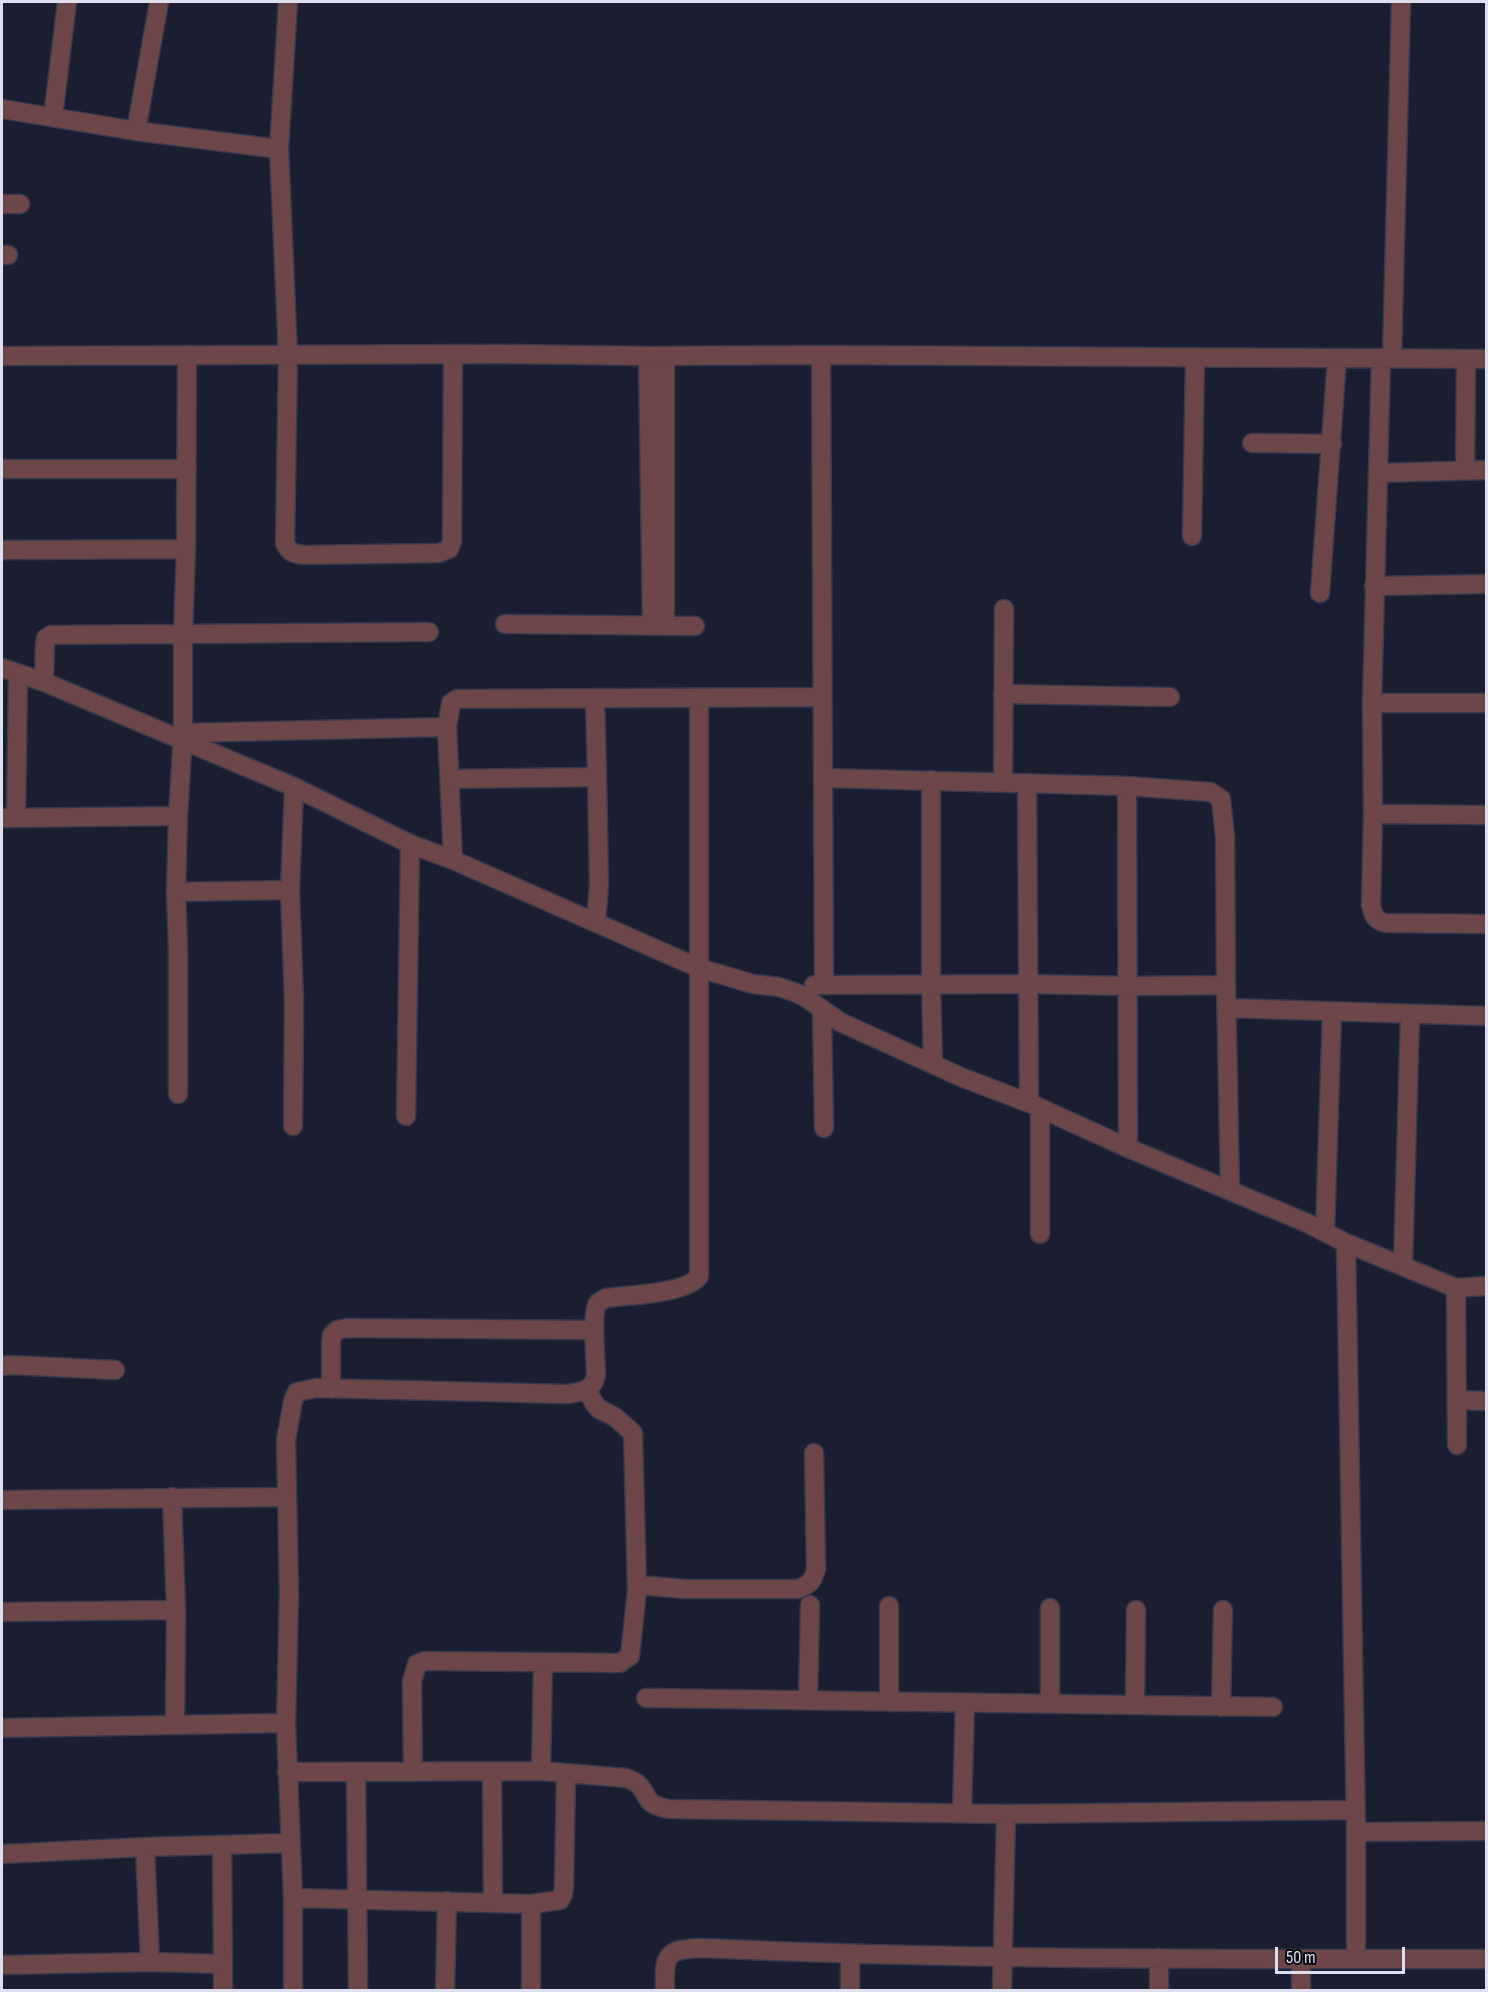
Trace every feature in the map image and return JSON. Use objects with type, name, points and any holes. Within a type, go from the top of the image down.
[{"type":"street","points":[[53,117],[67,2]]},
{"type":"street","points":[[136,131],[159,2]]},
{"type":"street","points":[[288,2],[279,148],[288,355],[285,543],[288,550],[295,554],[305,555],[439,553],[449,549],[452,541],[453,354]]},
{"type":"street","points":[[1401,2],[1387,358],[1374,586],[1371,905],[1373,915],[1378,921],[1385,923],[1486,924]]},
{"type":"street","points":[[2,109],[136,131],[279,148]]},
{"type":"street","points":[[2,356],[453,354],[1486,359]]},
{"type":"street","points":[[178,1094],[176,892],[183,737],[187,355]]},
{"type":"street","points":[[656,356],[658,626]]},
{"type":"street","points":[[821,356],[824,984]]},
{"type":"street","points":[[1192,536],[1195,357]]},
{"type":"street","points":[[1320,593],[1337,358]]},
{"type":"street","points":[[1465,471],[1466,359]]},
{"type":"street","points":[[1252,443],[1332,444]]},
{"type":"street","points":[[2,469],[187,469]]},
{"type":"street","points":[[1379,473],[1486,470]]},
{"type":"street","points":[[2,550],[186,549]]},
{"type":"street","points":[[1374,586],[1486,584]]},
{"type":"street","points":[[1003,782],[1004,609]]},
{"type":"street","points":[[505,624],[695,626]]},
{"type":"street","points":[[45,682],[45,644],[46,638],[51,635],[429,632]]},
{"type":"street","points":[[178,816],[9,818],[10,671],[45,682],[183,737],[294,787],[410,844],[453,860],[699,968],[753,984],[779,987],[824,984],[1226,985]]},
{"type":"street","points":[[1003,694],[1170,697]]},
{"type":"street","points":[[453,860],[447,727],[451,703],[457,699],[699,699],[821,696]]},
{"type":"street","points":[[595,698],[599,885],[596,922]]},
{"type":"street","points":[[293,1990],[293,1898],[286,1723],[289,1594],[286,1440],[293,1401],[297,1392],[304,1390],[567,1394],[587,1390],[595,1382],[596,1375],[594,1330],[598,1303],[606,1298],[670,1290],[689,1285],[699,1276],[699,699]]},
{"type":"street","points":[[1372,703],[1486,703]]},
{"type":"street","points":[[183,737],[447,727]]},
{"type":"street","points":[[450,779],[597,777]]},
{"type":"street","points":[[823,778],[1127,786],[1211,792],[1221,799],[1225,837],[1230,1190]]},
{"type":"street","points":[[931,780],[933,1064]]},
{"type":"street","points":[[1027,783],[1029,984],[1040,1234]]},
{"type":"street","points":[[1127,786],[1128,1148]]},
{"type":"street","points":[[293,1126],[294,1004],[290,890],[294,787]]},
{"type":"street","points":[[1373,814],[1486,815]]},
{"type":"street","points":[[406,1116],[410,844]]},
{"type":"street","points":[[176,892],[290,890]]},
{"type":"street","points":[[779,987],[805,996],[840,1022],[961,1077],[1230,1190],[1325,1231],[1346,1243],[1456,1288],[1486,1286]]},
{"type":"street","points":[[1227,1008],[1486,1016]]},
{"type":"street","points":[[822,1010],[824,1128]]},
{"type":"street","points":[[1325,1231],[1332,1011]]},
{"type":"street","points":[[1403,1266],[1410,1014]]},
{"type":"street","points":[[1346,1243],[1356,1810],[1356,1958]]},
{"type":"street","points":[[1456,1288],[1457,1445]]},
{"type":"street","points":[[331,1389],[331,1341],[332,1335],[337,1330],[347,1328],[594,1330]]},
{"type":"street","points":[[2,1366],[115,1370]]},
{"type":"street","points":[[413,1772],[412,1681],[417,1664],[425,1661],[621,1663],[627,1660],[632,1650],[637,1586],[633,1433],[615,1417],[599,1409],[587,1390]]},
{"type":"street","points":[[1457,1400],[1486,1401]]},
{"type":"street","points":[[637,1586],[717,1590],[796,1589],[808,1585],[814,1580],[816,1569],[814,1453]]},
{"type":"street","points":[[172,1497],[176,1610],[175,1724]]},
{"type":"street","points":[[2,1500],[287,1497]]},
{"type":"street","points":[[808,1700],[810,1605]]},
{"type":"street","points":[[889,1606],[889,1702]]},
{"type":"street","points":[[1050,1608],[1050,1704]]},
{"type":"street","points":[[2,1612],[176,1610]]},
{"type":"street","points":[[1134,1706],[1136,1610]]},
{"type":"street","points":[[1221,1707],[1223,1610]]},
{"type":"street","points":[[541,1771],[543,1663]]},
{"type":"street","points":[[646,1698],[1273,1707]]},
{"type":"street","points":[[962,1813],[965,1703]]},
{"type":"street","points":[[2,1728],[286,1723]]},
{"type":"street","points":[[287,1772],[492,1773],[541,1771],[626,1778],[637,1782],[648,1802],[657,1808],[670,1809],[1006,1814],[1356,1810]]},
{"type":"street","points":[[356,1773],[358,1990]]},
{"type":"street","points":[[492,1773],[493,1902]]},
{"type":"street","points":[[293,1898],[531,1904],[560,1900],[563,1894],[566,1773]]},
{"type":"street","points":[[1002,1990],[1006,1814]]},
{"type":"street","points":[[1356,1832],[1486,1831]]},
{"type":"street","points":[[2,1854],[290,1843]]},
{"type":"street","points":[[222,1845],[224,1990]]},
{"type":"street","points":[[145,1847],[150,1962]]},
{"type":"street","points":[[445,1990],[447,1901]]},
{"type":"street","points":[[531,1904],[531,1990]]},
{"type":"street","points":[[665,1990],[664,1968],[671,1953],[680,1949],[702,1948],[850,1954],[1486,1959]]},
{"type":"street","points":[[850,1954],[850,1990]]},
{"type":"street","points":[[1159,1958],[1159,1990]]},
{"type":"street","points":[[1301,1959],[1301,1990]]},
{"type":"street","points":[[2,1965],[150,1962],[223,1964]]}]
